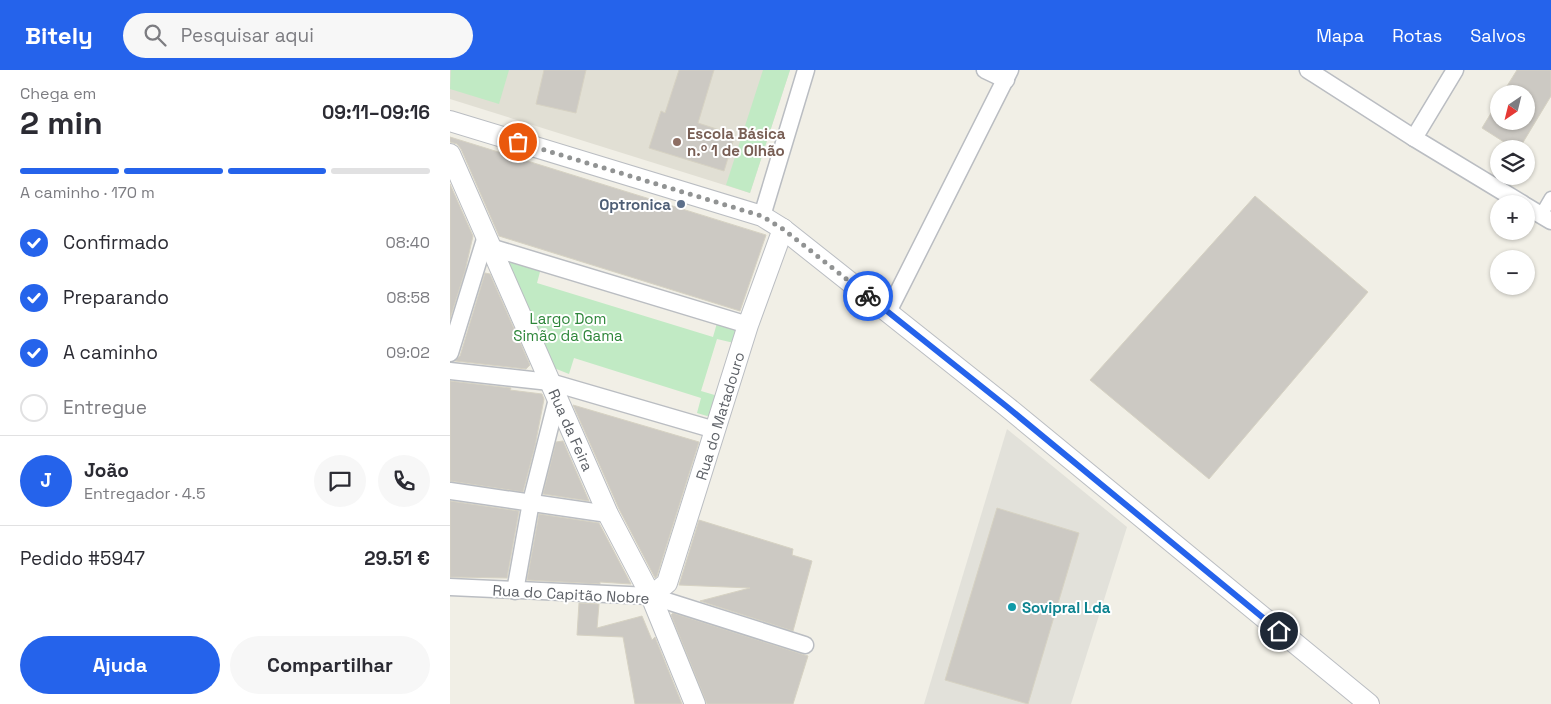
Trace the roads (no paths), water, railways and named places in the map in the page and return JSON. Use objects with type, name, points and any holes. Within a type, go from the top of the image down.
[{"type":"street","points":[[762,216],[806,70]]},
{"type":"street","points":[[888,312],[1008,75],[985,70]]},
{"type":"street","points":[[1308,70],[1414,138],[1508,195]]},
{"type":"street","points":[[1414,138],[1455,70]]},
{"type":"street","points":[[450,121],[762,216],[783,229],[1006,406],[1369,704]]},
{"type":"street","name":"Rua da Feira","points":[[450,154],[608,514],[651,596],[695,704]]},
{"type":"street","points":[[1535,211],[1546,218],[1551,198]]},
{"type":"street","name":"Rua do Matadouro","points":[[651,596],[667,584],[748,325],[783,229]]},
{"type":"street","points":[[450,353],[488,241],[748,325]]},
{"type":"street","points":[[450,371],[554,390],[716,430]]},
{"type":"street","points":[[515,591],[554,390]]},
{"type":"street","points":[[450,491],[608,514]]},
{"type":"street","name":"Rua do Capitão Nobre","points":[[450,587],[651,596],[805,645]]},
{"type":"place","name":"Escola Básica n.º 1 de Olhão","points":[[677,142]]},
{"type":"place","name":"Optronica","points":[[681,204]]},
{"type":"place","name":"Sovipral Lda","points":[[1012,607]]},
{"type":"park label","name":"Largo Dom Simão da Gama","points":[[568,326]]}]
